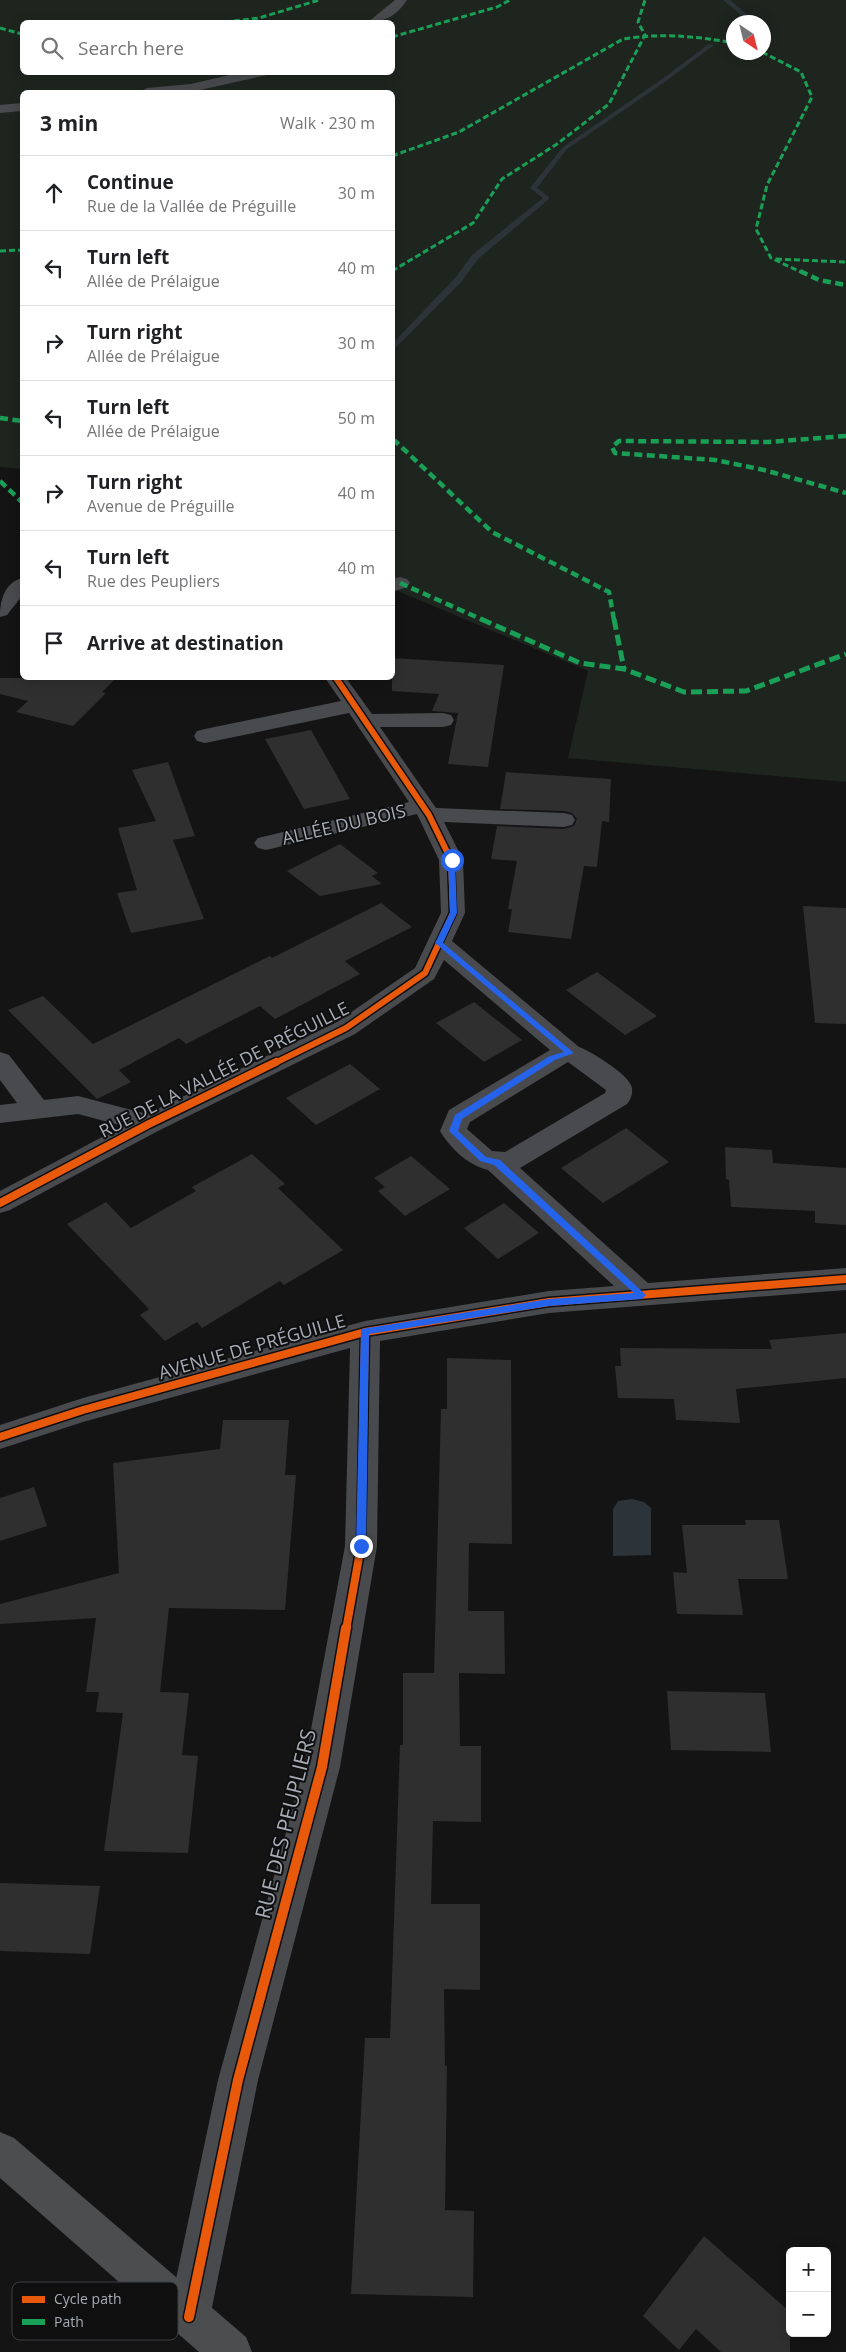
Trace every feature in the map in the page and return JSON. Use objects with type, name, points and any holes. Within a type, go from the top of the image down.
[{"type":"main road","points":[[0,2152],[150,2282]]},
{"type":"main road","points":[[178,2306],[231,2352]]},
{"type":"street","points":[[377,20],[395,8],[401,0]]},
{"type":"street","points":[[169,90],[191,88],[249,75]]},
{"type":"street","points":[[0,109],[20,107]]},
{"type":"street","points":[[0,611],[20,586]]},
{"type":"street","name":"RUE DE LA VALLÉE DE PRÉGUILLE","points":[[0,1203],[149,1124],[346,1028],[424,973],[453,913],[452,860],[426,811],[337,680]]},
{"type":"street","points":[[205,736],[361,713],[442,720]]},
{"type":"street","points":[[426,811],[564,820]]},
{"type":"street","name":"ALLÉE DU BOIS","points":[[266,843],[426,811]]},
{"type":"street","points":[[439,943],[570,1053],[584,1059],[619,1087],[618,1098],[510,1161],[497,1162],[483,1159],[453,1131],[458,1117],[553,1058],[570,1053]]},
{"type":"street","points":[[0,1061],[37,1110]]},
{"type":"street","points":[[0,1114],[78,1105],[149,1124]]},
{"type":"street","points":[[497,1162],[642,1295]]},
{"type":"street","name":"AVENUE DE PRÉGUILLE","points":[[0,1436],[83,1410],[364,1332],[549,1302],[846,1279]]},
{"type":"street","name":"RUE DES PEUPLIERS","points":[[189,2316],[238,2080],[325,1748],[361,1546],[364,1332]]},
{"type":"shaded area","points":[[0,0],[846,0],[846,782],[568,758],[588,671],[395,590],[395,90],[20,90],[20,469],[0,467]]},
{"type":"shaded area","points":[[632,1499],[644,1502],[651,1508],[651,1555],[613,1556],[613,1509],[618,1501]]},
{"type":"building","points":[[395,658],[504,665],[488,767],[448,764],[458,713],[432,711],[439,694],[392,691],[392,680],[395,680]]},
{"type":"building","points":[[0,678],[20,678],[20,680],[114,680],[102,692],[106,693],[73,726],[16,712],[28,701],[0,694]]},
{"type":"building","points":[[311,730],[350,799],[304,809],[265,739]]},
{"type":"building","points":[[168,762],[195,836],[173,840],[204,919],[131,933],[117,893],[137,890],[118,828],[156,821],[132,770]]},
{"type":"building","points":[[506,772],[611,779],[609,822],[602,821],[597,867],[584,866],[571,939],[508,932],[512,909],[508,909],[517,861],[491,859],[497,826],[564,829],[574,826],[577,819],[572,813],[564,811],[500,809]]},
{"type":"building","points":[[340,844],[378,873],[372,876],[382,884],[320,896],[287,871]]},
{"type":"building","points":[[381,903],[412,927],[345,961],[360,974],[275,1019],[260,1006],[186,1044],[179,1038],[119,1070],[131,1082],[97,1099],[8,1010],[43,996],[93,1044]]},
{"type":"building","points":[[803,906],[846,908],[846,1024],[815,1023]]},
{"type":"building","points":[[597,972],[657,1016],[625,1035],[566,990]]},
{"type":"building","points":[[474,1002],[522,1040],[484,1062],[436,1023]]},
{"type":"building","points":[[350,1064],[380,1089],[316,1125],[286,1098]]},
{"type":"building","points":[[626,1128],[669,1162],[603,1203],[561,1168]]},
{"type":"building","points":[[725,1147],[772,1150],[773,1163],[846,1168],[846,1225],[815,1223],[815,1211],[731,1207],[729,1180],[726,1179]]},
{"type":"building","points":[[252,1154],[285,1184],[278,1188],[343,1250],[284,1285],[280,1281],[202,1328],[197,1322],[165,1341],[140,1315],[149,1309],[67,1224],[106,1202],[131,1228],[196,1191],[192,1187]]},
{"type":"building","points":[[411,1156],[450,1189],[405,1216],[378,1191],[385,1187],[374,1178]]},
{"type":"building","points":[[504,1203],[539,1233],[498,1259],[464,1228]]},
{"type":"building","points":[[846,1333],[846,1378],[736,1389],[740,1423],[676,1420],[674,1399],[618,1398],[615,1366],[621,1366],[620,1348],[772,1349],[769,1340]]},
{"type":"building","points":[[447,1358],[511,1360],[512,1544],[469,1543],[468,1611],[504,1611],[505,1674],[459,1673],[460,1746],[481,1746],[481,1822],[433,1821],[431,1904],[480,1904],[480,1990],[444,1989],[445,2066],[447,2066],[445,2210],[474,2211],[473,2297],[351,2294],[365,2038],[390,2038],[400,1745],[403,1745],[403,1673],[434,1673],[441,1409],[447,1409]]},
{"type":"building","points":[[223,1420],[289,1420],[285,1475],[296,1475],[285,1610],[169,1608],[160,1692],[189,1693],[182,1755],[198,1756],[188,1853],[104,1851],[123,1713],[96,1712],[99,1692],[86,1692],[96,1618],[0,1624],[0,1604],[119,1573],[113,1463],[220,1449]]},
{"type":"building","points":[[34,1487],[47,1526],[0,1541],[0,1498]]},
{"type":"building","points":[[745,1520],[779,1520],[788,1579],[738,1579],[743,1615],[677,1614],[673,1572],[687,1573],[682,1525],[746,1525]]},
{"type":"building","points":[[667,1691],[765,1693],[771,1752],[671,1750]]},
{"type":"building","points":[[0,1883],[100,1886],[90,1954],[0,1951]]},
{"type":"building","points":[[704,2236],[786,2308],[786,2337],[790,2337],[790,2352],[721,2352],[696,2329],[679,2350],[643,2316]]},
{"type":"waterway","points":[[726,0],[745,15]]},
{"type":"waterway","points":[[395,346],[459,279],[475,257],[547,198],[533,188],[565,148],[660,83],[711,45]]},
{"type":"marked path","points":[[242,20],[259,18],[319,0]]},
{"type":"marked path","points":[[395,36],[497,7],[510,0]]},
{"type":"marked path","points":[[395,269],[473,223],[502,179],[557,144],[609,104],[645,35],[638,22],[645,0]]},
{"type":"marked path","points":[[0,28],[20,33]]},
{"type":"marked path","points":[[395,155],[459,132],[623,39],[652,35],[678,35],[726,42]]},
{"type":"marked path","points":[[771,57],[801,72],[812,97],[767,185],[756,229],[771,258],[819,280],[846,285]]},
{"type":"marked path","points":[[0,251],[20,250]]},
{"type":"marked path","points":[[776,259],[846,262]]},
{"type":"marked path","points":[[0,418],[20,421]]},
{"type":"marked path","points":[[846,436],[768,442],[619,441],[612,447],[615,453],[690,457],[748,466],[846,493]]},
{"type":"marked path","points":[[395,441],[492,532],[609,592],[624,669]]},
{"type":"marked path","points":[[0,481],[20,500]]},
{"type":"marked path","points":[[400,583],[580,663],[624,669],[684,692],[746,691],[846,654]]},
{"type":"cycle path","points":[[0,1203],[149,1124],[346,1028],[425,973],[453,913],[451,860],[429,815],[337,680]]},
{"type":"cycle path","points":[[0,1437],[83,1410],[365,1332],[549,1302],[846,1279]]},
{"type":"cycle path","points":[[189,2317],[238,2080],[322,1767],[361,1546],[365,1332]]},
{"type":"route","points":[[361,1546],[364,1332],[549,1302],[642,1295],[497,1162],[483,1159],[453,1131],[458,1117],[553,1058],[570,1053],[439,943],[453,913],[452,860]]}]
